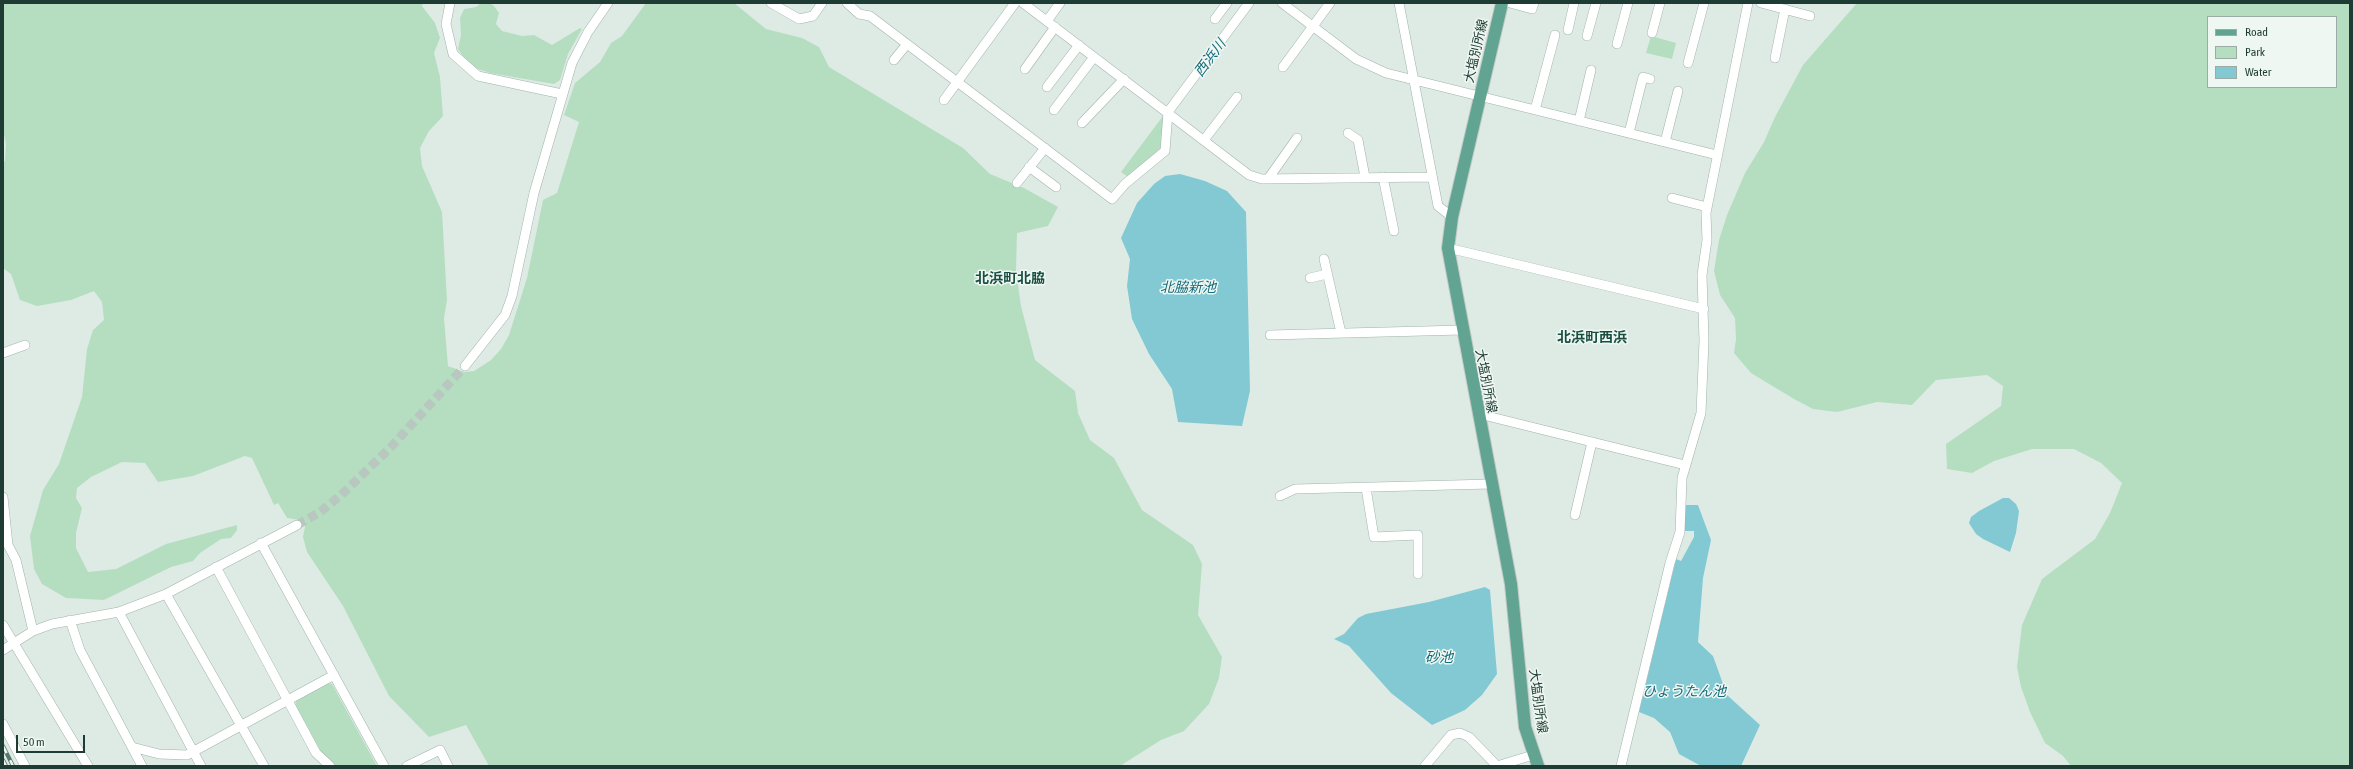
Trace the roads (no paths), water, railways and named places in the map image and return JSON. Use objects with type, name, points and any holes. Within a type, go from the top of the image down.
[{"type":"main road","name":"大塩別所線","points":[[1502,3],[1452,217],[1448,248],[1462,330],[1511,584],[1525,727],[1536,761]]},
{"type":"street","points":[[450,3],[446,24],[453,54],[478,76],[562,94]]},
{"type":"street","points":[[465,366],[505,315],[512,296],[534,193],[562,94],[579,48],[608,3]]},
{"type":"street","points":[[771,3],[799,19],[813,16],[822,3]]},
{"type":"street","points":[[847,3],[859,14],[870,16],[1112,199],[1125,184],[1166,151],[1168,112],[1249,3]]},
{"type":"street","points":[[944,100],[1015,3]]},
{"type":"street","points":[[1023,3],[1249,175],[1268,179],[1431,177]]},
{"type":"street","points":[[1047,21],[1060,3]]},
{"type":"street","points":[[1215,19],[1227,3]]},
{"type":"street","points":[[1282,3],[1364,63],[1386,73],[1717,155]]},
{"type":"street","points":[[1283,68],[1330,3]]},
{"type":"street","points":[[1399,3],[1431,177],[1438,206],[1452,217]]},
{"type":"street","points":[[1510,3],[1532,9],[1534,3]]},
{"type":"street","points":[[1568,30],[1574,3]]},
{"type":"street","points":[[1587,36],[1596,3]]},
{"type":"street","points":[[1617,44],[1628,3]]},
{"type":"street","points":[[1652,33],[1660,3]]},
{"type":"street","points":[[1688,63],[1704,3]]},
{"type":"street","points":[[1621,766],[1670,563],[1680,532],[1680,494],[1685,465],[1701,413],[1704,309],[1702,275],[1707,240],[1707,207],[1748,3]]},
{"type":"street","points":[[1761,3],[1786,9],[1797,7],[1810,16]]},
{"type":"street","points":[[1775,58],[1786,9]]},
{"type":"street","points":[[1025,69],[1055,27]]},
{"type":"street","points":[[1535,110],[1555,35]]},
{"type":"street","points":[[894,60],[907,44]]},
{"type":"street","points":[[1047,87],[1079,45]]},
{"type":"street","points":[[1054,110],[1094,57]]},
{"type":"street","points":[[1579,121],[1591,70]]},
{"type":"street","points":[[1629,133],[1643,77],[1650,79]]},
{"type":"street","points":[[1082,123],[1124,79]]},
{"type":"street","points":[[1665,142],[1678,91]]},
{"type":"street","points":[[1204,140],[1238,97]]},
{"type":"street","points":[[1348,133],[1358,140],[1365,177]]},
{"type":"street","points":[[1268,179],[1297,138]]},
{"type":"street","points":[[1017,183],[1045,148]]},
{"type":"street","points":[[1029,167],[1056,186]]},
{"type":"street","points":[[1383,177],[1394,231]]},
{"type":"street","points":[[1672,198],[1707,207]]},
{"type":"street","points":[[1448,248],[1704,309]]},
{"type":"street","points":[[1324,259],[1330,276],[1340,333]]},
{"type":"street","points":[[1310,278],[1330,276]]},
{"type":"street","points":[[1270,335],[1462,330]]},
{"type":"street","points":[[3,353],[25,345]]},
{"type":"street","points":[[1479,414],[1685,465]]},
{"type":"street","points":[[1575,515],[1592,442]]},
{"type":"street","points":[[1280,496],[1295,489],[1492,484]]},
{"type":"street","points":[[1366,488],[1374,537],[1418,535],[1418,574]]},
{"type":"street","points":[[3,497],[8,545],[16,560],[33,631]]},
{"type":"street","points":[[3,650],[33,631],[70,620],[101,617],[120,612],[166,594],[261,543],[297,526]]},
{"type":"street","points":[[261,543],[384,766]]},
{"type":"street","points":[[216,567],[316,752],[330,766]]},
{"type":"street","points":[[166,594],[264,766]]},
{"type":"street","points":[[120,612],[192,752],[201,766]]},
{"type":"street","points":[[70,620],[80,650],[142,766]]},
{"type":"street","points":[[3,625],[88,766]]},
{"type":"street","points":[[132,747],[159,754],[187,755],[239,724],[334,675]]},
{"type":"street","points":[[3,724],[25,766]]},
{"type":"street","points":[[1425,766],[1451,735],[1460,733],[1469,737],[1497,766],[1536,761]]},
{"type":"street","points":[[407,766],[440,750],[448,766]]},
{"type":"water","name":"北脇新池","points":[[1180,174],[1205,181],[1227,191],[1246,212],[1250,391],[1242,426],[1178,422],[1172,389],[1149,354],[1132,319],[1127,286],[1130,259],[1121,238],[1137,203],[1154,184],[1165,176]]},
{"type":"water","points":[[2003,498],[2009,498],[2016,504],[2019,511],[2016,533],[2010,552],[1983,539],[1976,534],[1969,523],[1971,517],[1979,511]]},
{"type":"water","name":"ひょうたん池","points":[[1685,505],[1698,505],[1711,540],[1703,578],[1698,642],[1713,656],[1727,695],[1760,725],[1741,766],[1701,766],[1679,754],[1670,732],[1654,718],[1639,712],[1676,559],[1681,561],[1694,537],[1694,531],[1684,531]]},
{"type":"water","name":"砂池","points":[[1485,587],[1490,590],[1497,674],[1482,695],[1465,710],[1432,725],[1391,693],[1349,646],[1334,639],[1344,634],[1358,618],[1366,614],[1429,602]]},
{"type":"tunnel","points":[[297,525],[320,512],[340,496],[391,447],[465,366]]},
{"type":"railway","points":[[3,746],[13,766]]},
{"type":"railway","points":[[3,760],[6,766]]},
{"type":"district","name":"北浜町北脇","points":[[1010,279]]},
{"type":"district","name":"北浜町西浜","points":[[1592,338]]},
{"type":"water label","name":"西浜川","points":[[1210,58]]}]
